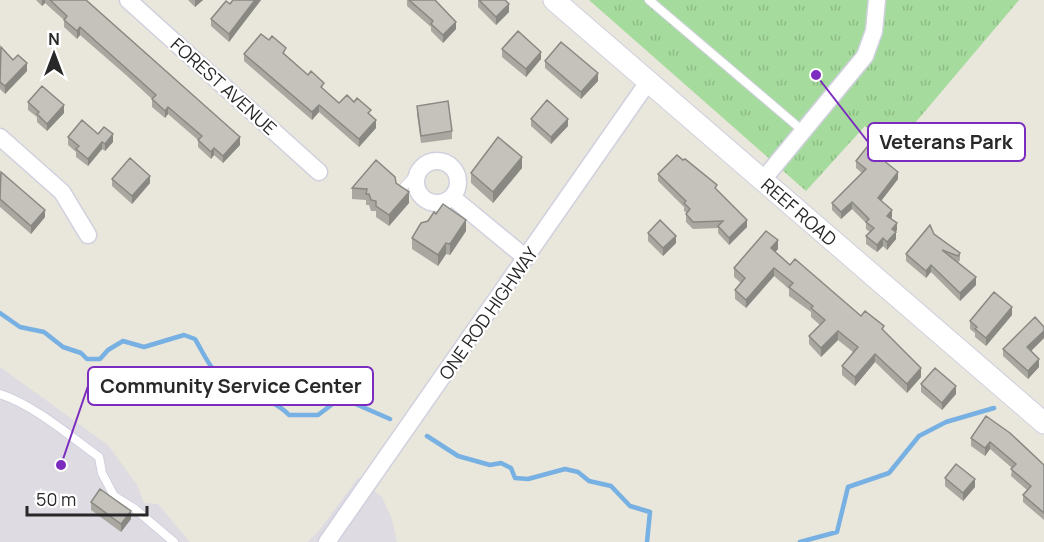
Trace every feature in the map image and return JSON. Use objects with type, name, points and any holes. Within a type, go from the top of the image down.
[{"type":"street","name":"FOREST AVENUE","points":[[128,0],[319,172]]},
{"type":"street","name":"REEF ROAD","points":[[554,0],[1044,423]]},
{"type":"street","points":[[762,181],[865,56],[874,31],[877,0]]},
{"type":"street","name":"ONE ROD HIGHWAY","points":[[327,542],[648,82]]},
{"type":"street","points":[[0,137],[62,192],[88,235]]},
{"type":"street","points":[[434,160],[450,165],[458,176],[458,183],[452,196],[440,203],[426,200],[421,196],[415,184],[418,171],[424,164],[434,160]]},
{"type":"street","points":[[452,196],[526,258]]},
{"type":"lane","points":[[649,0],[803,131]]},
{"type":"lane","points":[[401,190],[418,171]]},
{"type":"lane","points":[[0,394],[36,412],[99,457],[102,473],[114,496],[135,509],[174,542]]},
{"type":"shaded area","points":[[0,367],[108,445],[137,485],[144,503],[158,504],[190,542],[0,542]]},
{"type":"shaded area","points":[[358,478],[382,497],[392,519],[397,542],[307,542],[318,532]]},
{"type":"green space","points":[[589,0],[1019,0],[893,149],[865,126],[806,191]]},
{"type":"building","points":[[50,0],[86,0],[240,137],[223,156],[214,148],[211,152],[198,140],[202,136],[168,107],[165,111],[152,99],[156,95],[80,27],[77,31],[64,20],[67,16]]},
{"type":"building","points":[[233,0],[255,0],[229,34],[211,19],[226,1],[230,4]]},
{"type":"building","points":[[409,0],[435,0],[456,22],[443,35],[431,24],[433,21]]},
{"type":"building","points":[[479,0],[505,0],[509,4],[496,17]]},
{"type":"building","points":[[518,31],[541,52],[526,69],[502,49]]},
{"type":"building","points":[[261,34],[269,40],[272,36],[286,48],[283,53],[308,75],[311,71],[324,83],[321,87],[339,103],[347,95],[354,102],[357,98],[371,110],[368,113],[376,120],[359,139],[319,105],[312,112],[244,54]]},
{"type":"building","points":[[561,42],[598,73],[581,92],[545,61]]},
{"type":"building","points":[[1,47],[13,60],[18,55],[27,63],[5,86],[0,82]]},
{"type":"building","points":[[42,86],[64,105],[47,124],[28,102]]},
{"type":"building","points":[[547,100],[568,119],[551,137],[531,119]]},
{"type":"building","points":[[448,101],[452,131],[421,136],[417,106]]},
{"type":"building","points":[[82,120],[98,134],[104,127],[113,134],[105,144],[102,142],[88,159],[76,149],[79,146],[68,137]]},
{"type":"building","points":[[498,137],[522,157],[493,192],[471,173]]},
{"type":"building","points":[[867,147],[898,172],[878,198],[892,210],[887,216],[897,223],[892,229],[896,232],[887,242],[883,238],[877,245],[866,236],[874,228],[866,222],[869,219],[852,202],[841,212],[832,203],[866,169],[856,161]]},
{"type":"building","points":[[677,155],[717,185],[715,188],[747,220],[729,238],[718,226],[723,221],[693,222],[686,214],[690,209],[684,203],[686,201],[658,174]]},
{"type":"building","points":[[130,158],[150,176],[132,196],[112,179]]},
{"type":"building","points":[[376,160],[395,177],[396,183],[409,192],[389,215],[376,206],[376,201],[371,200],[369,194],[366,194],[367,189],[352,188]]},
{"type":"building","points":[[1,172],[45,210],[31,226],[0,199]]},
{"type":"building","points":[[443,204],[466,220],[450,244],[446,243],[438,255],[412,238],[421,223],[428,221]]},
{"type":"building","points":[[660,220],[676,236],[663,248],[648,233]]},
{"type":"building","points":[[930,225],[934,234],[960,253],[958,256],[942,250],[976,277],[960,293],[931,265],[926,271],[906,254]]},
{"type":"building","points":[[766,231],[778,240],[771,248],[790,265],[795,259],[861,316],[865,311],[884,326],[882,329],[921,368],[907,384],[875,354],[855,377],[842,366],[858,347],[838,331],[821,348],[809,336],[825,320],[811,308],[813,306],[789,287],[793,283],[774,268],[746,300],[735,290],[745,278],[734,268]]},
{"type":"building","points":[[994,292],[1012,307],[986,338],[975,329],[977,327],[970,321]]},
{"type":"building","points":[[1035,317],[1044,327],[1044,331],[1027,347],[1039,359],[1028,371],[1003,349]]},
{"type":"building","points":[[935,368],[956,386],[942,403],[921,384]]},
{"type":"building","points":[[986,416],[1010,433],[1044,465],[1044,513],[1023,495],[1031,486],[1011,469],[1016,464],[990,442],[985,448],[971,438]]},
{"type":"building","points":[[956,464],[975,479],[963,493],[945,478]]},
{"type":"building","points":[[100,489],[131,511],[121,524],[91,502]]},
{"type":"waterway","points":[[0,313],[20,327],[44,332],[63,347],[81,353],[87,359],[100,359],[108,350],[123,341],[144,347],[184,335],[195,339],[212,368],[223,379],[241,390],[272,403],[289,415],[318,415],[334,403],[351,402],[390,419]]},
{"type":"waterway","points":[[800,542],[837,532],[848,487],[889,473],[919,436],[946,422],[994,408]]},
{"type":"waterway","points":[[427,436],[458,456],[490,465],[501,463],[511,468],[515,478],[528,479],[565,469],[578,472],[589,481],[611,486],[630,506],[650,512],[647,542]]},
{"type":"place","name":"Veterans Park","points":[[816,75]]},
{"type":"place","name":"Community Service Center","points":[[61,465]]}]
